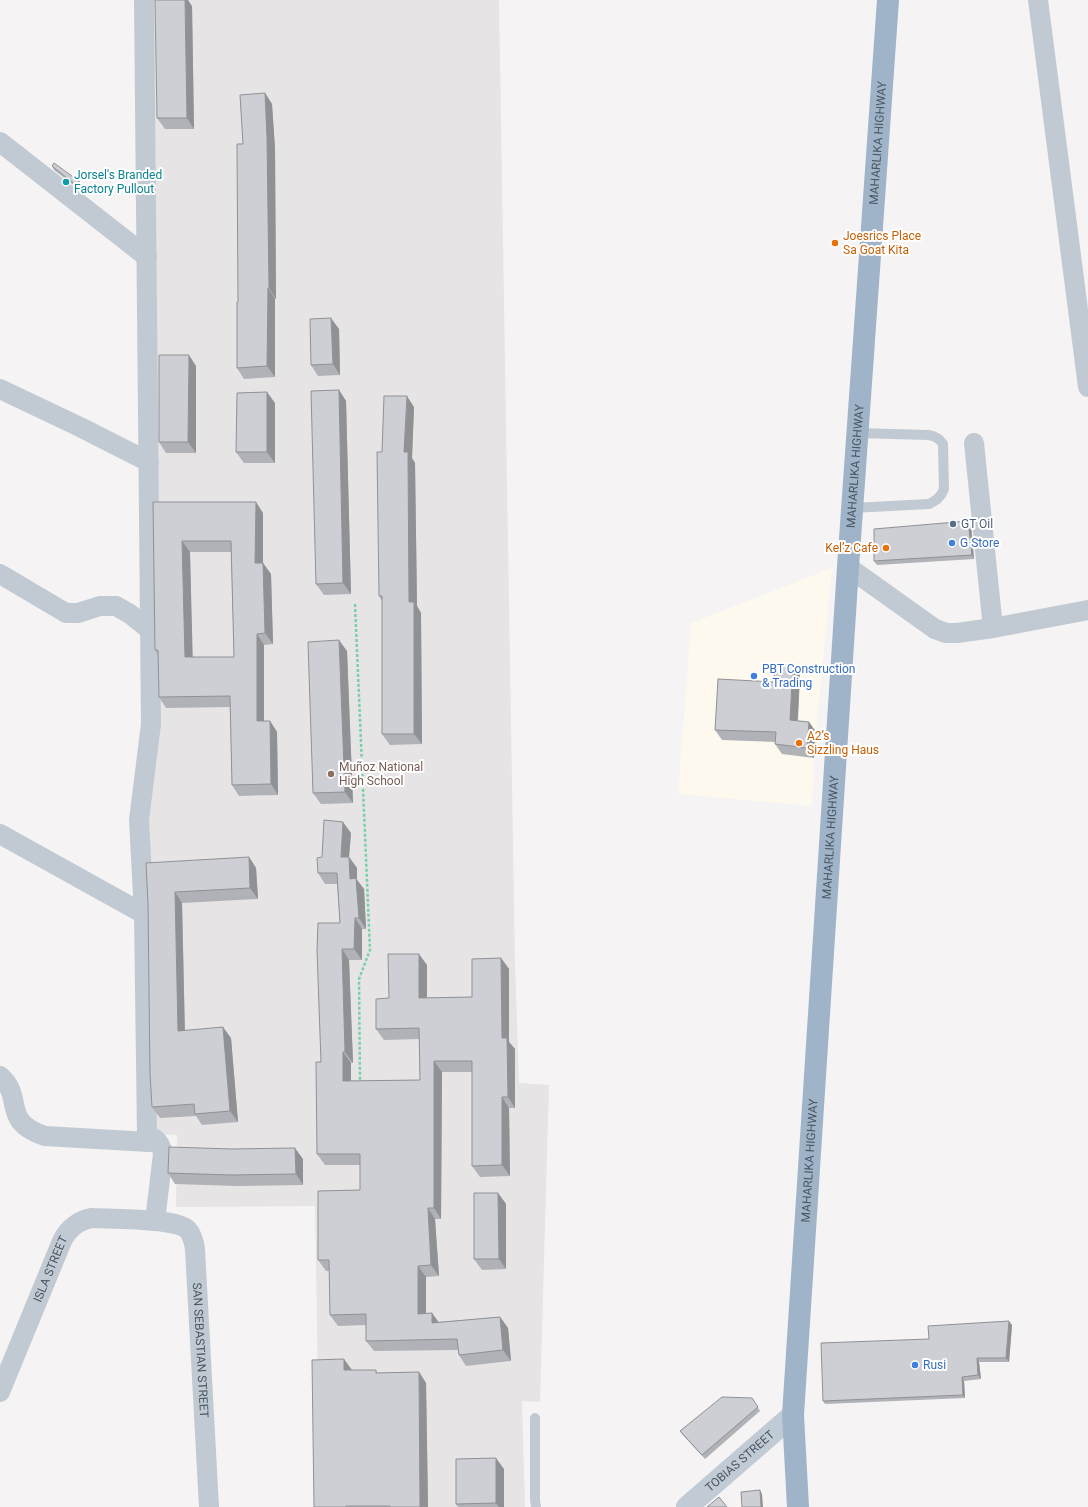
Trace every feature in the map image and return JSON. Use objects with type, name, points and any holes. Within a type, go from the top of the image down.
[{"type":"highway","name":"MAHARLIKA HIGHWAY","points":[[798,1507],[793,1415],[848,567],[888,0]]},
{"type":"main road","name":"TOBIAS STREET","points":[[687,1507],[793,1415]]},
{"type":"street","points":[[144,0],[151,724],[139,820],[144,914],[147,1133],[149,1142]]},
{"type":"street","points":[[1038,0],[1088,387]]},
{"type":"street","points":[[0,142],[147,257]]},
{"type":"street","points":[[0,389],[149,462]]},
{"type":"street","points":[[974,443],[993,628]]},
{"type":"street","points":[[848,567],[935,629],[946,633],[993,628],[1088,610]]},
{"type":"street","points":[[0,574],[66,613],[78,613],[100,606],[116,606],[130,614],[150,630]]},
{"type":"street","points":[[0,834],[144,914]]},
{"type":"street","points":[[0,1076],[9,1087],[17,1117],[22,1125],[31,1131],[46,1136],[149,1142],[155,1140],[157,1141],[162,1148],[163,1154],[155,1221]]},
{"type":"street","name":"ISLA STREET","points":[[0,1392],[62,1241],[68,1231],[90,1218],[155,1221]]},
{"type":"street","name":"SAN SEBASTIAN STREET","points":[[155,1221],[176,1224],[185,1228],[191,1235],[195,1249],[209,1507]]},
{"type":"lane","points":[[852,508],[929,504],[936,501],[944,489],[943,444],[934,436],[857,434]]},
{"type":"lane","points":[[535,1418],[534,1500],[536,1507]]},
{"type":"path","points":[[355,604],[370,950],[359,979],[360,1088]]},
{"type":"shaded area","name":"Muñoz National High School","points":[[153,0],[499,0],[515,964],[519,1083],[549,1085],[540,1402],[522,1401],[525,1507],[320,1507],[315,1206],[176,1207],[177,1135],[154,1134],[144,819]]},
{"type":"shaded area","name":"PBT Construction & Trading","points":[[832,568],[816,732],[785,730],[814,758],[812,806],[678,794],[691,623]]},
{"type":"building","points":[[155,0],[185,0],[187,118],[157,118]]},
{"type":"building","points":[[265,93],[269,288],[267,366],[237,368],[237,144],[243,144],[240,95]]},
{"type":"building","points":[[54,163],[80,182],[77,186],[52,166]]},
{"type":"building","points":[[331,318],[333,364],[311,365],[310,319]]},
{"type":"building","points":[[159,355],[189,355],[188,442],[159,442]]},
{"type":"building","points":[[339,390],[343,583],[316,584],[311,391]]},
{"type":"building","points":[[267,392],[267,452],[236,452],[237,393]]},
{"type":"building","points":[[384,396],[407,396],[404,452],[408,452],[409,602],[414,602],[414,734],[382,734],[382,596],[379,596],[377,452],[382,452]]},
{"type":"building","points":[[153,502],[256,502],[255,563],[263,563],[265,633],[257,634],[257,721],[270,721],[271,784],[232,785],[230,696],[159,697],[158,650],[155,650]],"holes":[[[182,541],[231,541],[234,657],[185,657]]]},
{"type":"building","points":[[968,521],[972,555],[874,561],[874,529]]},
{"type":"building","points":[[339,640],[345,792],[313,793],[308,642]]},
{"type":"building","points":[[775,664],[793,665],[790,720],[809,722],[807,748],[775,744],[776,732],[715,730],[718,679],[774,682]]},
{"type":"building","points":[[324,820],[343,822],[341,857],[349,857],[350,879],[356,878],[359,918],[355,918],[354,949],[342,949],[345,1052],[343,1052],[343,1081],[420,1080],[419,1028],[376,1029],[376,999],[389,998],[388,954],[419,954],[419,998],[472,997],[472,959],[501,958],[502,1038],[507,1038],[508,1097],[502,1097],[502,1165],[472,1166],[472,1061],[434,1061],[434,1208],[428,1208],[431,1265],[418,1266],[418,1314],[432,1313],[432,1323],[500,1317],[503,1350],[459,1355],[457,1339],[366,1341],[366,1314],[330,1315],[329,1260],[318,1260],[318,1191],[360,1190],[360,1154],[317,1154],[316,1062],[321,1062],[317,950],[318,923],[340,923],[337,873],[318,873],[317,858],[322,857]]},
{"type":"building","points":[[249,857],[250,888],[175,892],[178,1031],[223,1027],[230,1111],[195,1114],[194,1104],[152,1107],[146,863]]},
{"type":"building","points":[[169,1147],[232,1149],[295,1148],[296,1174],[231,1175],[168,1173]]},
{"type":"building","points":[[474,1193],[498,1193],[499,1259],[474,1259]]},
{"type":"building","points":[[1009,1321],[1006,1358],[977,1358],[978,1375],[962,1377],[963,1395],[823,1401],[821,1343],[929,1339],[928,1326]]},
{"type":"building","points":[[344,1359],[344,1370],[376,1370],[376,1373],[419,1372],[420,1507],[314,1507],[312,1360]]},
{"type":"building","points":[[722,1397],[752,1398],[758,1407],[702,1455],[680,1431]]},
{"type":"building","points":[[496,1458],[496,1503],[456,1504],[456,1459]]},
{"type":"building","points":[[760,1490],[761,1507],[742,1507],[741,1492]]},
{"type":"building","points":[[719,1497],[727,1507],[707,1507]]},
{"type":"place","name":"Jorsel's Branded Factory Pullout","points":[[66,182]]},
{"type":"place","name":"Joesrics Place Sa Goat Kita","points":[[835,243]]},
{"type":"place","name":"GT Oil","points":[[953,524]]},
{"type":"place","name":"G Store","points":[[952,543]]},
{"type":"place","name":"Kel’z Cafe","points":[[886,548]]},
{"type":"place","name":"PBT Construction & Trading","points":[[754,676]]},
{"type":"place","name":"A2’s Sizzling Haus","points":[[799,743]]},
{"type":"place","name":"Muñoz National High School","points":[[331,774]]},
{"type":"place","name":"Rusi","points":[[915,1365]]}]
